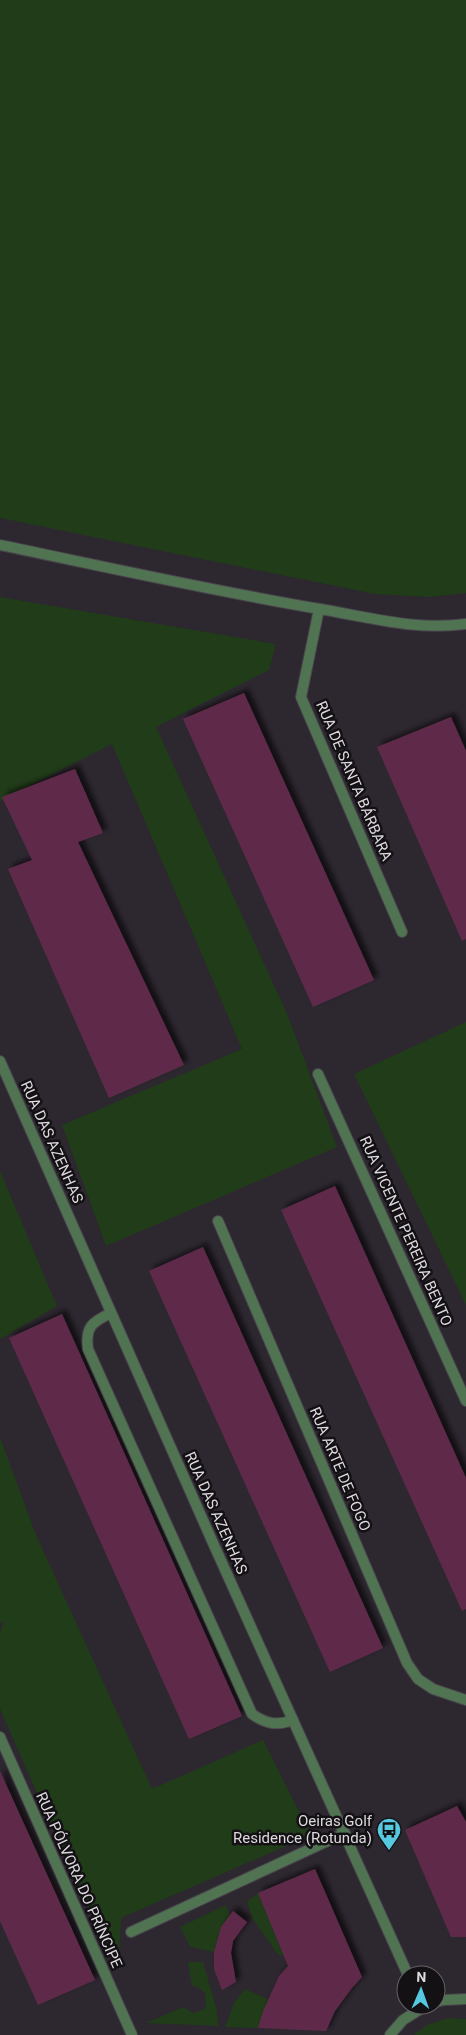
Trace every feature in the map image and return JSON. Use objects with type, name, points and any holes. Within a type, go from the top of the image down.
[{"type":"street","points":[[0,545],[319,609],[420,626],[447,627],[466,624]]},
{"type":"street","name":"RUA DE SANTA BÁRBARA","points":[[319,609],[301,697],[402,932]]},
{"type":"street","name":"RUA DAS AZENHAS","points":[[0,1061],[404,1965]]},
{"type":"street","name":"RUA VICENTE PEREIRA BENTO","points":[[318,1074],[466,1401]]},
{"type":"street","name":"RUA ARTE DE FOGO","points":[[218,1221],[407,1663],[418,1679],[433,1689],[466,1700]]},
{"type":"street","points":[[111,1313],[98,1319],[90,1326],[86,1338],[88,1349],[252,1714],[262,1721],[273,1724],[282,1724],[293,1720]]},
{"type":"street","name":"RUA PÓLVORA DO PRÍNCIPE","points":[[0,1737],[132,2035]]},
{"type":"street","points":[[131,1932],[345,1834]]},
{"type":"street","points":[[446,2000],[466,1999]]},
{"type":"street","points":[[390,2035],[403,2020],[410,2015]]},
{"type":"green space","points":[[0,0],[466,0],[466,593],[429,597],[375,594],[0,518]]},
{"type":"green space","points":[[0,597],[276,644],[269,670],[156,727],[288,1016],[337,1147],[106,1246],[62,1125],[242,1049],[112,744],[0,801]]},
{"type":"green space","points":[[466,1022],[466,1305],[354,1074]]},
{"type":"green space","points":[[0,1171],[57,1306],[0,1339]]},
{"type":"green space","points":[[0,1437],[36,1535],[152,1789],[263,1740],[311,1835],[121,1918],[119,1954],[110,1958],[0,1709],[0,1634],[3,1622],[0,1623]]},
{"type":"green space","points":[[258,1893],[283,1955],[278,1955],[252,1918],[247,1901]]},
{"type":"green space","points":[[226,1905],[230,1916],[221,1927],[214,1952],[190,1947],[180,1927]]},
{"type":"green space","points":[[188,1962],[203,1962],[217,2011],[218,2026],[146,2023],[183,2007],[193,2013],[206,2007],[205,1993],[198,1987],[192,1986]]},
{"type":"green space","points":[[245,1989],[268,1999],[258,2028],[225,2027],[234,2003]]},
{"type":"green space","points":[[448,2018],[466,2019],[466,2035],[414,2035],[427,2025]]},
{"type":"building","points":[[244,693],[374,980],[313,1007],[183,719]]},
{"type":"building","points":[[451,717],[466,751],[466,939],[462,941],[377,747]]},
{"type":"building","points":[[75,769],[103,833],[78,842],[184,1065],[109,1098],[8,869],[32,860],[2,797]]},
{"type":"building","points":[[335,1186],[466,1478],[466,1609],[462,1611],[281,1210]]},
{"type":"building","points":[[203,1247],[383,1648],[330,1672],[149,1271]]},
{"type":"building","points":[[62,1314],[242,1716],[189,1739],[9,1338]]},
{"type":"building","points":[[0,1771],[95,1980],[38,2005],[0,1921]]},
{"type":"building","points":[[457,1806],[466,1822],[466,1937],[451,1937],[405,1830]]},
{"type":"building","points":[[315,1869],[362,1977],[335,2011],[326,2031],[258,2028],[263,2011],[279,1976],[288,1966],[258,1893]]},
{"type":"building","points":[[233,1911],[247,1922],[233,1941],[231,1953],[236,1982],[222,1990],[214,1969],[214,1952],[221,1927]]},
{"type":"place","name":"Oeiras Golf Residence (Rotunda)","points":[[389,1851]]}]
